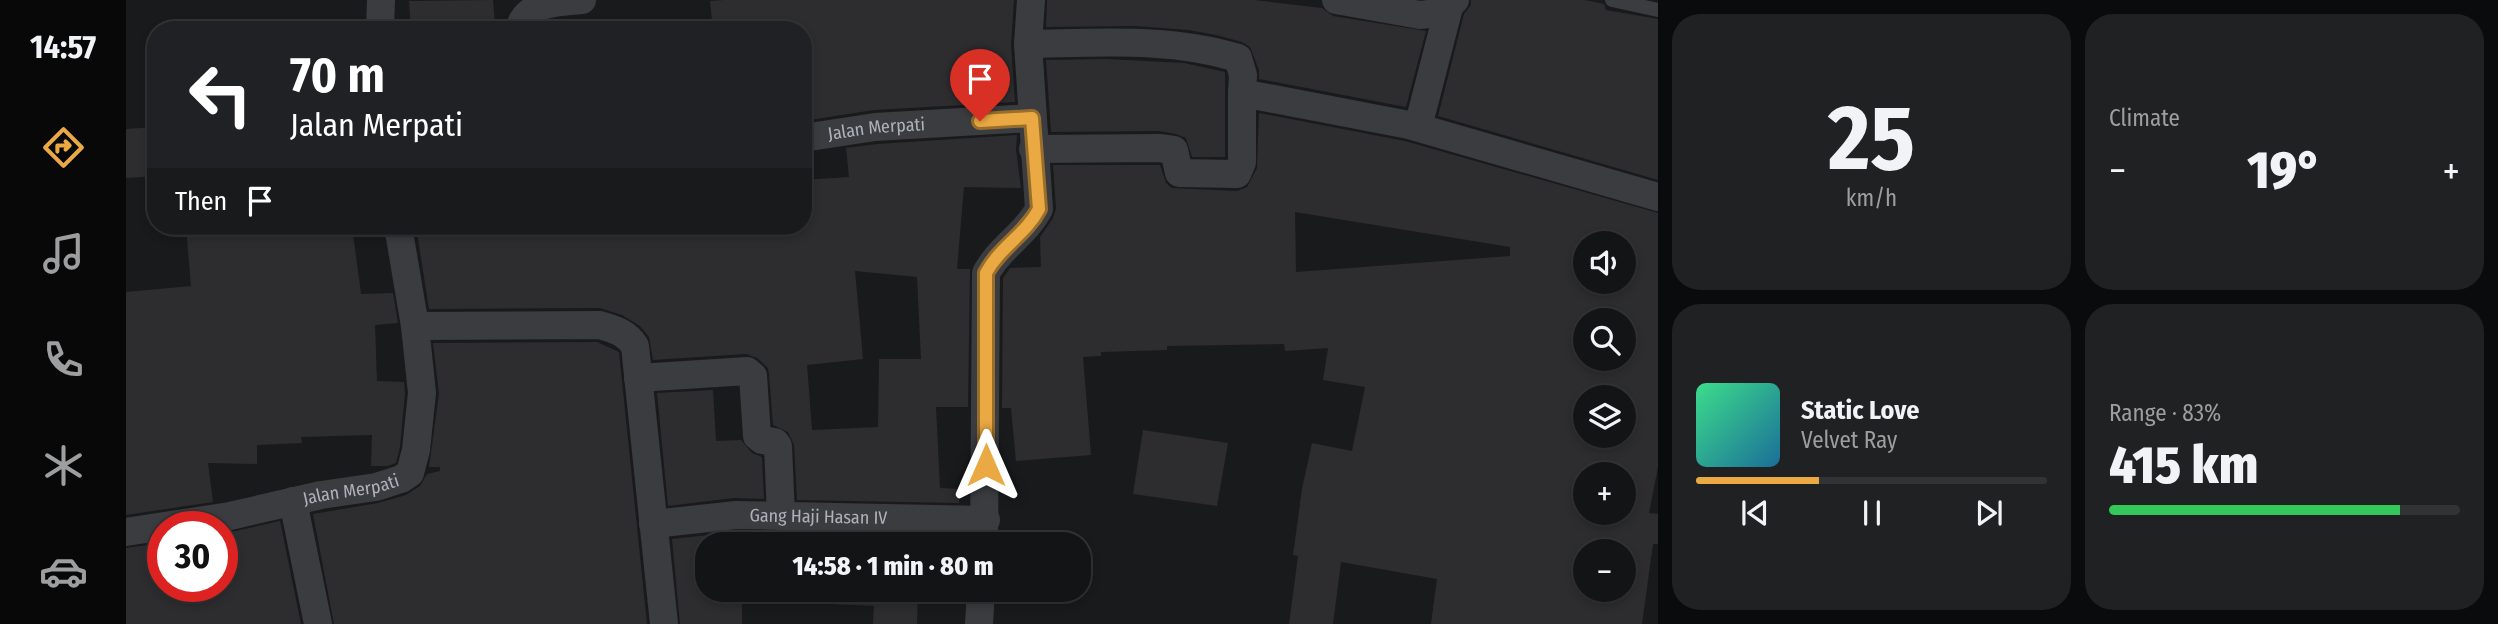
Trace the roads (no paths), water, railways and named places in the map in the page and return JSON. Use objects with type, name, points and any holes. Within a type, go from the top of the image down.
[{"type":"street","points":[[380,21],[381,0]]},
{"type":"street","points":[[521,21],[530,11],[556,2],[582,0]]},
{"type":"street","points":[[985,532],[986,273],[995,257],[1032,222],[1039,209],[1028,44],[1031,0]]},
{"type":"street","points":[[1336,0],[1420,15],[1434,14],[1452,4]]},
{"type":"street","points":[[1418,127],[1452,4]]},
{"type":"street","points":[[1028,44],[1143,42],[1189,47],[1238,58],[1243,75],[1242,162],[1237,174],[1179,173],[1174,150],[1159,148],[1033,149]]},
{"type":"street","points":[[1242,93],[1418,127],[1658,197]]},
{"type":"street","name":"Jalan Merpati","points":[[812,137],[876,127],[1032,118]]},
{"type":"street","name":"Jalan Merpati","points":[[126,532],[230,516],[376,486],[401,479],[410,473],[416,450],[422,393],[415,326],[400,235]]},
{"type":"street","points":[[415,326],[600,325],[623,332],[630,338],[635,346],[664,624]]},
{"type":"street","points":[[638,378],[747,371],[753,376],[757,436],[762,440],[775,442],[778,446],[781,516]]},
{"type":"street","points":[[293,501],[318,624]]},
{"type":"street","name":"Gang Haji Hasan IV","points":[[653,524],[736,515],[781,516],[985,532]]},
{"type":"street","points":[[979,624],[980,602]]},
{"type":"lane","points":[[1612,0],[1658,10]]}]
